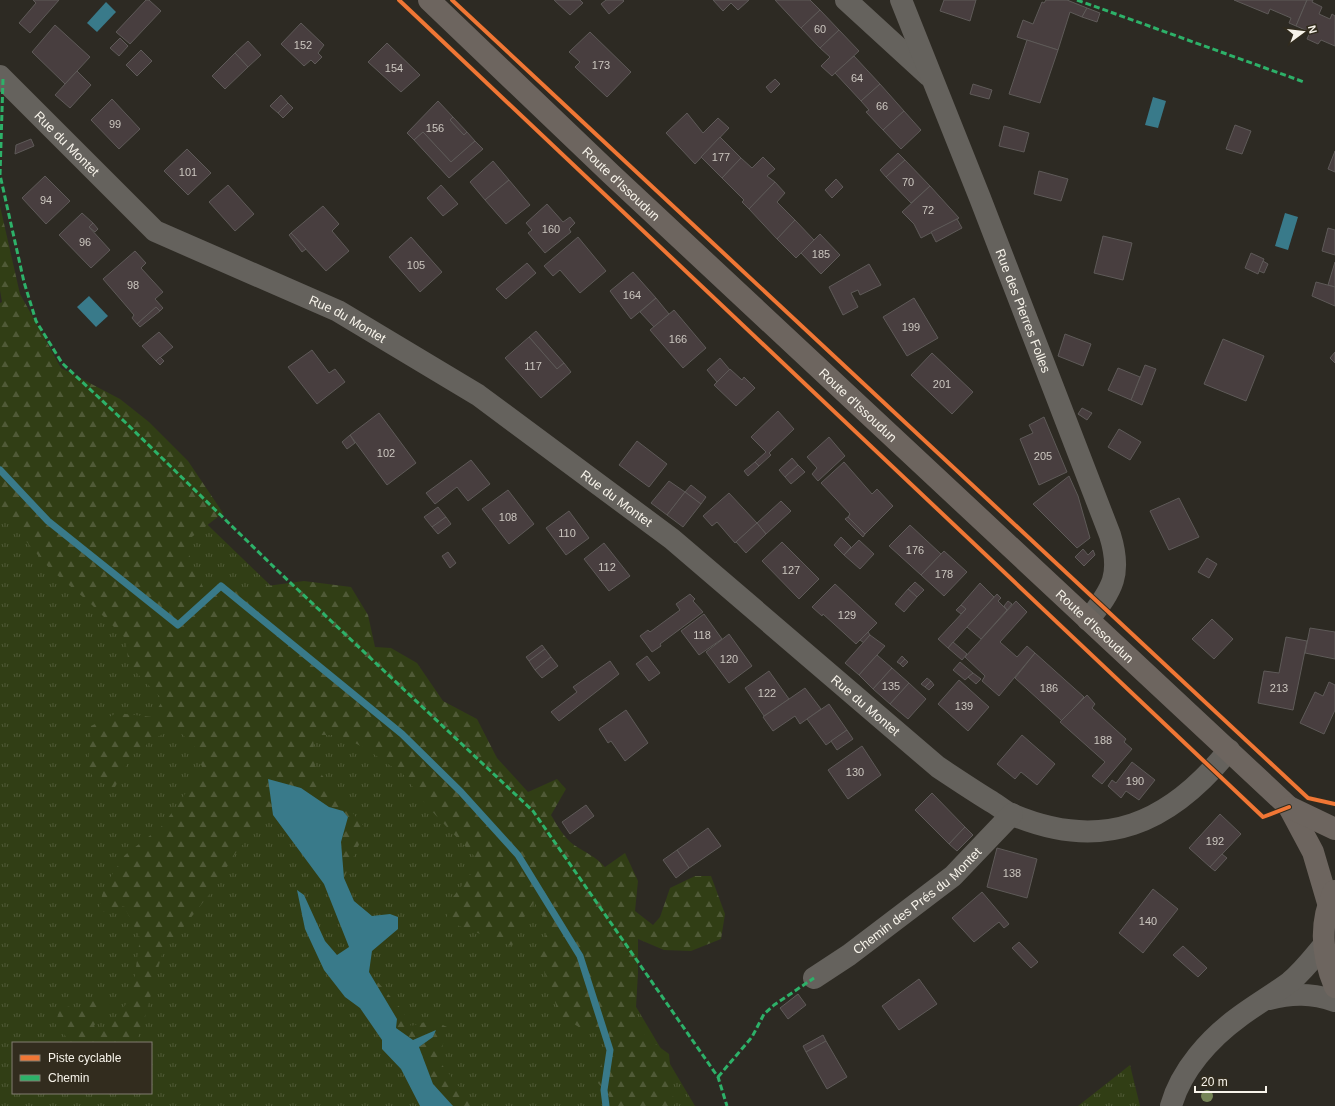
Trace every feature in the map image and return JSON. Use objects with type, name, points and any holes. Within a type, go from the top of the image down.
[{"type":"main road","name":"Route d'Issoudun","points":[[429,0],[611,174],[1271,789],[1289,807],[1313,852],[1332,897]]},
{"type":"main road","name":"Route d'Issoudun","points":[[1289,807],[1335,829]]},
{"type":"main road","points":[[1332,897],[1324,924],[1323,946],[1327,967],[1335,987]]},
{"type":"street","points":[[846,0],[933,81]]},
{"type":"street","name":"Rue des Pierres Folles","points":[[901,0],[983,205],[1115,551],[1116,567],[1114,579],[1103,601],[1088,620]]},
{"type":"street","name":"Rue du Montet","points":[[0,76],[155,231],[338,311],[478,395],[672,539],[938,767],[955,780],[1012,814],[1068,831],[1098,832],[1124,828],[1160,813],[1173,804],[1207,776],[1229,750]]},
{"type":"street","name":"Chemin des Prés du Montet","points":[[814,978],[849,955],[952,876],[1012,814]]},
{"type":"street","points":[[1171,1106],[1182,1079],[1206,1048],[1228,1025],[1298,975],[1323,946]]},
{"type":"street","points":[[1255,1006],[1269,999],[1296,994],[1319,995],[1335,1001]]},
{"type":"green space","points":[[0,206],[20,294],[61,368],[120,399],[149,422],[188,461],[223,513],[184,543],[203,587],[252,588],[304,581],[351,587],[368,615],[375,647],[391,648],[417,663],[443,701],[477,719],[497,758],[528,792],[557,779],[566,789],[551,815],[570,842],[594,857],[605,867],[625,853],[638,881],[635,911],[653,925],[660,917],[670,888],[695,876],[711,876],[725,914],[721,939],[691,951],[664,950],[638,939],[635,1024],[651,1041],[669,1054],[674,1106],[611,1106],[609,1096],[598,1083],[600,1067],[613,1048],[610,1037],[582,1029],[558,1014],[551,985],[538,960],[549,925],[534,902],[521,922],[512,946],[446,921],[450,901],[480,862],[427,806],[404,775],[368,750],[340,735],[313,735],[315,766],[366,829],[344,878],[341,842],[348,817],[343,811],[329,807],[301,788],[268,780],[273,815],[259,827],[237,851],[212,891],[162,954],[145,1017],[136,1042],[70,1042],[56,1024],[60,1005],[80,1009],[88,999],[106,1003],[94,1026],[101,1033],[112,1023],[132,996],[140,938],[124,906],[98,913],[104,887],[125,855],[161,827],[180,802],[202,767],[194,746],[175,727],[154,739],[132,755],[114,789],[88,772],[91,726],[117,713],[152,717],[163,700],[129,665],[125,638],[90,603],[50,569],[0,511],[0,303],[2,302],[0,290]]},
{"type":"green space","points":[[0,337],[22,346],[402,712],[588,926],[695,1106],[0,1106]]},
{"type":"green space","points":[[369,972],[402,1010],[411,1026],[432,1020],[447,1027],[439,1061],[474,1106],[453,1106],[433,1084],[419,1047],[433,1037],[436,1030],[413,1040],[395,1028]]},
{"type":"green space","points":[[1130,1065],[1140,1106],[1078,1106]]},
{"type":"water","points":[[106,2],[116,12],[97,32],[87,23]]},
{"type":"water","points":[[1153,97],[1166,101],[1158,128],[1145,125]]},
{"type":"water","points":[[1285,213],[1298,217],[1288,250],[1275,246]]},
{"type":"water","points":[[89,296],[108,316],[96,327],[77,307]]},
{"type":"water","points":[[268,779],[301,788],[329,807],[343,811],[348,817],[341,842],[344,878],[354,901],[372,916],[390,914],[398,917],[398,929],[372,951],[369,972],[397,1019],[396,1028],[413,1040],[436,1030],[433,1037],[419,1047],[433,1084],[453,1106],[420,1106],[401,1069],[382,1049],[382,1040],[360,1008],[345,997],[324,970],[305,929],[297,890],[304,895],[325,941],[337,955],[349,947],[324,884],[273,815]]},
{"type":"building","points":[[33,0],[59,0],[30,33],[19,23],[36,3]]},
{"type":"building","points":[[146,0],[149,0],[161,11],[130,44],[116,32]]},
{"type":"building","points":[[554,0],[580,0],[583,3],[570,15]]},
{"type":"building","points":[[606,0],[624,1],[609,14],[601,4]]},
{"type":"building","points":[[713,0],[749,0],[738,10],[731,3],[723,11]]},
{"type":"building","points":[[775,0],[810,0],[820,10],[801,28]]},
{"type":"building","points":[[944,0],[976,0],[970,21],[940,11]]},
{"type":"building","points":[[1046,0],[1067,0],[1087,8],[1082,17],[1070,12],[1058,50],[1017,37],[1023,20],[1033,24],[1042,2],[1044,3]]},
{"type":"building","points":[[1234,0],[1307,0],[1296,26],[1289,23],[1291,18],[1270,9],[1268,14]]},
{"type":"building","points":[[1307,0],[1313,0],[1312,2],[1322,7],[1319,14],[1330,19],[1332,14],[1335,16],[1335,46],[1321,40],[1318,44],[1307,39],[1310,32],[1296,26]]},
{"type":"building","points":[[1087,8],[1100,13],[1097,22],[1082,17]]},
{"type":"building","points":[[820,10],[839,30],[820,48],[801,28]]},
{"type":"building","points":[[301,23],[324,45],[318,53],[322,57],[315,64],[311,60],[304,66],[281,44]]},
{"type":"building","points":[[55,25],[90,57],[65,84],[32,52]]},
{"type":"building","points":[[839,30],[859,51],[832,76],[821,66],[830,57],[820,48]]},
{"type":"building","points":[[590,32],[631,72],[607,97],[575,67],[580,62],[569,52]]},
{"type":"building","points":[[120,38],[128,46],[119,56],[110,48]]},
{"type":"building","points":[[1027,40],[1058,50],[1040,103],[1009,94]]},
{"type":"building","points":[[248,41],[261,55],[248,67],[235,53]]},
{"type":"building","points":[[387,43],[420,75],[401,92],[368,62]]},
{"type":"building","points":[[141,50],[152,61],[137,76],[126,65]]},
{"type":"building","points":[[235,53],[248,67],[225,89],[212,76]]},
{"type":"building","points":[[854,56],[880,84],[861,101],[835,73]]},
{"type":"building","points":[[77,71],[91,85],[70,108],[55,95]]},
{"type":"building","points":[[775,79],[780,84],[771,93],[766,87]]},
{"type":"building","points":[[880,84],[904,111],[883,130],[866,112],[869,110],[861,101]]},
{"type":"building","points":[[973,84],[992,90],[989,99],[970,94]]},
{"type":"building","points":[[281,95],[288,103],[278,113],[270,106]]},
{"type":"building","points":[[112,99],[140,129],[119,149],[91,120]]},
{"type":"building","points":[[438,101],[453,117],[450,120],[464,135],[467,132],[475,141],[451,162],[423,132],[414,140],[407,133]]},
{"type":"building","points":[[288,103],[293,108],[283,118],[278,113]]},
{"type":"building","points":[[904,111],[921,130],[901,149],[883,130]]},
{"type":"building","points":[[687,113],[703,133],[718,118],[729,128],[695,164],[666,133]]},
{"type":"building","points":[[453,117],[467,132],[464,135],[450,120]]},
{"type":"building","points":[[1235,125],[1251,131],[1242,154],[1226,149]]},
{"type":"building","points":[[1004,126],[1029,133],[1024,152],[999,146]]},
{"type":"building","points":[[423,132],[451,162],[475,141],[483,149],[449,178],[414,140]]},
{"type":"building","points":[[720,137],[741,158],[722,178],[701,157]]},
{"type":"building","points":[[31,139],[34,146],[15,154],[16,145]]},
{"type":"building","points":[[187,149],[211,173],[188,195],[164,171]]},
{"type":"building","points":[[1335,151],[1335,172],[1328,169]]},
{"type":"building","points":[[898,153],[905,160],[886,177],[880,170]]},
{"type":"building","points":[[763,157],[775,169],[767,176],[775,182],[749,209],[742,202],[744,200],[722,178],[741,158],[752,168]]},
{"type":"building","points":[[905,160],[930,186],[911,203],[886,177]]},
{"type":"building","points":[[493,161],[509,180],[485,200],[470,182]]},
{"type":"building","points":[[1039,171],[1068,179],[1061,201],[1034,194]]},
{"type":"building","points":[[45,176],[70,201],[46,224],[22,198]]},
{"type":"building","points":[[836,179],[843,187],[832,198],[825,190]]},
{"type":"building","points":[[509,180],[530,205],[506,224],[485,200]]},
{"type":"building","points":[[775,182],[785,193],[777,202],[795,220],[777,239],[749,209]]},
{"type":"building","points":[[228,185],[254,214],[235,231],[209,202]]},
{"type":"building","points":[[441,185],[458,204],[443,216],[427,198]]},
{"type":"building","points":[[930,186],[959,218],[921,238],[914,224],[902,212]]},
{"type":"building","points":[[547,204],[563,222],[570,217],[575,223],[569,229],[571,232],[545,253],[528,233],[532,230],[526,223]]},
{"type":"building","points":[[323,206],[339,224],[332,231],[349,251],[326,271],[291,233]]},
{"type":"building","points":[[82,213],[93,223],[89,227],[110,250],[91,268],[59,235]]},
{"type":"building","points":[[957,219],[962,228],[936,242],[931,232]]},
{"type":"building","points":[[795,220],[814,240],[796,258],[777,239]]},
{"type":"building","points":[[93,223],[98,229],[95,232],[89,227]]},
{"type":"building","points":[[1328,228],[1335,230],[1335,255],[1322,251]]},
{"type":"building","points":[[291,233],[306,249],[302,252],[289,235]]},
{"type":"building","points":[[820,234],[840,255],[821,274],[801,253]]},
{"type":"building","points":[[1103,236],[1132,243],[1123,280],[1094,273]]},
{"type":"building","points":[[411,237],[442,272],[420,292],[389,257]]},
{"type":"building","points":[[578,237],[606,271],[580,293],[560,270],[553,276],[544,266]]},
{"type":"building","points":[[135,251],[146,263],[141,268],[163,292],[155,299],[163,308],[160,311],[156,307],[137,324],[132,318],[134,315],[103,279]]},
{"type":"building","points":[[1251,253],[1264,259],[1258,274],[1245,268]]},
{"type":"building","points":[[1263,261],[1268,264],[1264,273],[1259,271]]},
{"type":"building","points":[[1335,262],[1335,287],[1328,285]]},
{"type":"building","points":[[527,263],[536,273],[506,299],[496,289]]},
{"type":"building","points":[[869,264],[881,285],[860,295],[858,290],[851,293],[858,307],[843,315],[829,287]]},
{"type":"building","points":[[633,272],[656,298],[631,319],[610,291]]},
{"type":"building","points":[[1316,282],[1335,287],[1335,306],[1312,296]]},
{"type":"building","points":[[656,298],[669,314],[654,327],[640,312]]},
{"type":"building","points":[[914,298],[938,338],[907,356],[883,317]]},
{"type":"building","points":[[156,307],[160,311],[140,327],[137,324]]},
{"type":"building","points":[[674,310],[706,348],[683,368],[650,330]]},
{"type":"building","points":[[536,331],[564,363],[557,369],[529,337]]},
{"type":"building","points":[[159,332],[173,347],[156,361],[142,346]]},
{"type":"building","points":[[1065,334],[1091,344],[1083,366],[1058,356]]},
{"type":"building","points":[[529,337],[557,369],[564,363],[571,372],[541,398],[505,358]]},
{"type":"building","points":[[1223,339],[1264,356],[1246,401],[1204,384]]},
{"type":"building","points":[[312,350],[329,373],[335,369],[345,382],[317,404],[288,367]]},
{"type":"building","points":[[1335,352],[1335,363],[1330,358]]},
{"type":"building","points":[[932,353],[973,392],[952,414],[911,375]]},
{"type":"building","points":[[160,357],[164,361],[160,365],[156,361]]},
{"type":"building","points":[[720,358],[730,370],[717,382],[707,370]]},
{"type":"building","points":[[1145,365],[1156,369],[1142,405],[1131,400]]},
{"type":"building","points":[[1118,368],[1140,377],[1131,400],[1108,390]]},
{"type":"building","points":[[730,369],[742,380],[744,377],[755,388],[736,406],[714,385]]},
{"type":"building","points":[[1082,408],[1092,413],[1087,420],[1078,414]]},
{"type":"building","points":[[778,411],[794,429],[769,453],[771,455],[759,466],[755,462],[766,452],[751,437]]},
{"type":"building","points":[[379,413],[416,463],[387,485],[350,435]]},
{"type":"building","points":[[1044,417],[1067,472],[1039,485],[1020,439],[1033,433],[1029,425]]},
{"type":"building","points":[[1119,429],[1141,442],[1130,460],[1108,447]]},
{"type":"building","points":[[350,435],[355,443],[347,449],[342,442]]},
{"type":"building","points":[[829,437],[845,456],[818,481],[812,474],[817,468],[807,457]]},
{"type":"building","points":[[637,441],[667,464],[649,487],[619,465]]},
{"type":"building","points":[[792,458],[798,465],[785,477],[779,470]]},
{"type":"building","points":[[471,460],[490,484],[468,501],[457,487],[435,504],[426,493]]},
{"type":"building","points":[[755,462],[759,466],[748,476],[744,471]]},
{"type":"building","points":[[844,462],[872,494],[877,489],[893,506],[865,534],[848,517],[850,514],[821,483]]},
{"type":"building","points":[[798,465],[805,472],[791,484],[785,477]]},
{"type":"building","points":[[1069,476],[1078,496],[1090,538],[1077,548],[1033,504]]},
{"type":"building","points":[[669,481],[685,492],[667,515],[651,503]]},
{"type":"building","points":[[691,485],[706,497],[701,504],[685,492]]},
{"type":"building","points":[[508,490],[534,524],[509,544],[482,509]]},
{"type":"building","points":[[685,492],[701,504],[683,527],[667,515]]},
{"type":"building","points":[[729,493],[757,523],[735,543],[717,522],[712,526],[703,516]]},
{"type":"building","points":[[1179,498],[1199,537],[1169,550],[1150,511]]},
{"type":"building","points":[[781,501],[791,511],[766,534],[757,523]]},
{"type":"building","points":[[438,507],[446,517],[432,527],[424,517]]},
{"type":"building","points":[[569,511],[589,538],[566,555],[546,528]]},
{"type":"building","points":[[446,517],[451,524],[438,534],[432,527]]},
{"type":"building","points":[[848,517],[865,534],[863,537],[845,519]]},
{"type":"building","points":[[757,523],[766,534],[746,553],[736,542]]},
{"type":"building","points":[[910,525],[941,554],[921,575],[889,546]]},
{"type":"building","points":[[841,537],[851,547],[844,555],[834,545]]},
{"type":"building","points":[[859,540],[874,554],[860,569],[844,555]]},
{"type":"building","points":[[782,542],[819,579],[799,599],[762,561]]},
{"type":"building","points":[[604,543],[630,576],[609,591],[584,559]]},
{"type":"building","points":[[1083,549],[1088,555],[1093,550],[1095,555],[1084,566],[1075,557]]},
{"type":"building","points":[[944,551],[967,572],[944,596],[921,575]]},
{"type":"building","points":[[448,552],[456,563],[450,568],[442,556]]},
{"type":"building","points":[[1207,558],[1217,564],[1209,578],[1198,572]]},
{"type":"building","points":[[915,582],[924,590],[917,597],[908,589]]},
{"type":"building","points":[[980,583],[994,597],[948,648],[938,639],[966,609],[961,605]]},
{"type":"building","points":[[835,584],[877,623],[856,644],[823,614],[822,616],[812,607]]},
{"type":"building","points":[[908,589],[917,597],[904,612],[895,604]]},
{"type":"building","points":[[690,594],[695,599],[693,601],[703,612],[660,644],[661,646],[652,652],[640,636],[648,630],[650,632],[680,610],[676,604]]},
{"type":"building","points":[[997,594],[1001,598],[998,601],[1007,610],[981,639],[967,627]]},
{"type":"building","points":[[1008,601],[1012,604],[1007,610],[1004,606]]},
{"type":"building","points":[[1016,601],[1027,612],[1000,642],[1017,657],[1027,646],[1035,653],[999,696],[982,681],[985,676],[965,657]]},
{"type":"building","points":[[961,605],[966,609],[961,614],[956,610]]},
{"type":"building","points":[[704,614],[722,639],[699,655],[681,631]]},
{"type":"building","points":[[1212,619],[1233,639],[1214,659],[1192,639]]},
{"type":"building","points":[[1310,628],[1335,632],[1335,659],[1305,653]]},
{"type":"building","points":[[868,632],[870,635],[864,643],[860,640]]},
{"type":"building","points":[[729,634],[752,666],[729,683],[706,652]]},
{"type":"building","points":[[870,635],[885,646],[859,675],[845,663]]},
{"type":"building","points":[[1286,637],[1307,641],[1293,710],[1258,703],[1264,671],[1279,673]]},
{"type":"building","points":[[953,642],[967,654],[962,660],[948,648]]},
{"type":"building","points":[[542,645],[545,649],[529,661],[526,657]]},
{"type":"building","points":[[545,649],[551,657],[535,670],[529,661]]},
{"type":"building","points":[[1035,653],[1084,697],[1062,721],[1015,678]]},
{"type":"building","points":[[877,655],[892,668],[873,689],[859,675]]},
{"type":"building","points":[[647,656],[660,673],[649,681],[636,664]]},
{"type":"building","points":[[902,656],[905,659],[900,664],[897,662]]},
{"type":"building","points":[[551,657],[558,666],[542,678],[535,670]]},
{"type":"building","points":[[905,659],[908,662],[903,667],[900,664]]},
{"type":"building","points":[[610,661],[619,674],[559,721],[551,712],[577,692],[573,687]]},
{"type":"building","points":[[960,662],[973,673],[965,680],[953,670]]},
{"type":"building","points":[[892,668],[909,683],[890,704],[873,689]]},
{"type":"building","points":[[769,671],[789,699],[764,716],[745,688]]},
{"type":"building","points":[[973,673],[981,679],[976,684],[968,677]]},
{"type":"building","points":[[927,678],[931,681],[925,687],[921,684]]},
{"type":"building","points":[[959,680],[989,707],[968,731],[938,704]]},
{"type":"building","points":[[931,681],[934,685],[929,690],[925,687]]},
{"type":"building","points":[[1329,682],[1335,685],[1335,710],[1324,734],[1300,723],[1315,692],[1323,696]]},
{"type":"building","points":[[909,683],[926,699],[908,719],[890,704]]},
{"type":"building","points":[[805,688],[821,709],[800,724],[795,716],[773,731],[763,717]]},
{"type":"building","points":[[1087,695],[1095,704],[1092,708],[1126,739],[1124,742],[1132,749],[1102,784],[1092,776],[1105,762],[1060,722]]},
{"type":"building","points":[[829,704],[847,730],[826,745],[807,719]]},
{"type":"building","points":[[626,710],[648,743],[625,761],[611,741],[608,743],[599,729]]},
{"type":"building","points":[[847,730],[853,739],[837,750],[831,741]]},
{"type":"building","points":[[1022,735],[1055,764],[1037,785],[1021,772],[1015,779],[997,764]]},
{"type":"building","points":[[862,746],[881,775],[848,799],[828,770]]},
{"type":"building","points":[[1132,762],[1155,780],[1139,800],[1126,791],[1121,798],[1108,786],[1112,780],[1116,783]]},
{"type":"building","points":[[932,793],[965,827],[949,844],[915,810]]},
{"type":"building","points":[[586,805],[594,816],[570,834],[562,822]]},
{"type":"building","points":[[1220,814],[1241,834],[1210,867],[1189,848]]},
{"type":"building","points":[[965,827],[973,835],[957,851],[949,844]]},
{"type":"building","points":[[708,828],[721,846],[689,868],[677,850]]},
{"type":"building","points":[[997,848],[1037,859],[1027,898],[987,887]]},
{"type":"building","points":[[677,850],[689,868],[676,878],[663,860]]},
{"type":"building","points":[[1222,854],[1227,858],[1215,871],[1210,867]]},
{"type":"building","points":[[1153,889],[1178,909],[1143,953],[1119,933]]},
{"type":"building","points":[[982,892],[1009,924],[1004,928],[999,922],[974,942],[952,918]]},
{"type":"building","points":[[1019,942],[1038,962],[1031,968],[1012,948]]},
{"type":"building","points":[[1183,946],[1207,968],[1198,977],[1173,955]]},
{"type":"building","points":[[919,979],[937,1004],[899,1030],[882,1006]]},
{"type":"building","points":[[798,994],[806,1005],[788,1019],[780,1008]]},
{"type":"building","points":[[823,1035],[826,1041],[806,1052],[803,1046]]},
{"type":"building","points":[[826,1041],[847,1077],[827,1089],[806,1052]]},
{"type":"waterway","points":[[0,470],[48,521],[178,625],[221,586],[402,734],[461,792],[518,855],[580,956],[610,1050],[604,1090],[606,1106]]},
{"type":"marked path","points":[[1077,0],[1304,82]]},
{"type":"marked path","points":[[3,79],[0,175],[24,282],[36,321],[62,363],[278,571],[533,811],[718,1077],[727,1106]]},
{"type":"marked path","points":[[718,1077],[752,1037],[764,1014],[774,1005],[814,978]]},
{"type":"cycle path","points":[[399,0],[1263,817],[1289,807]]},
{"type":"cycle path","points":[[452,0],[1308,798],[1335,804]]}]
